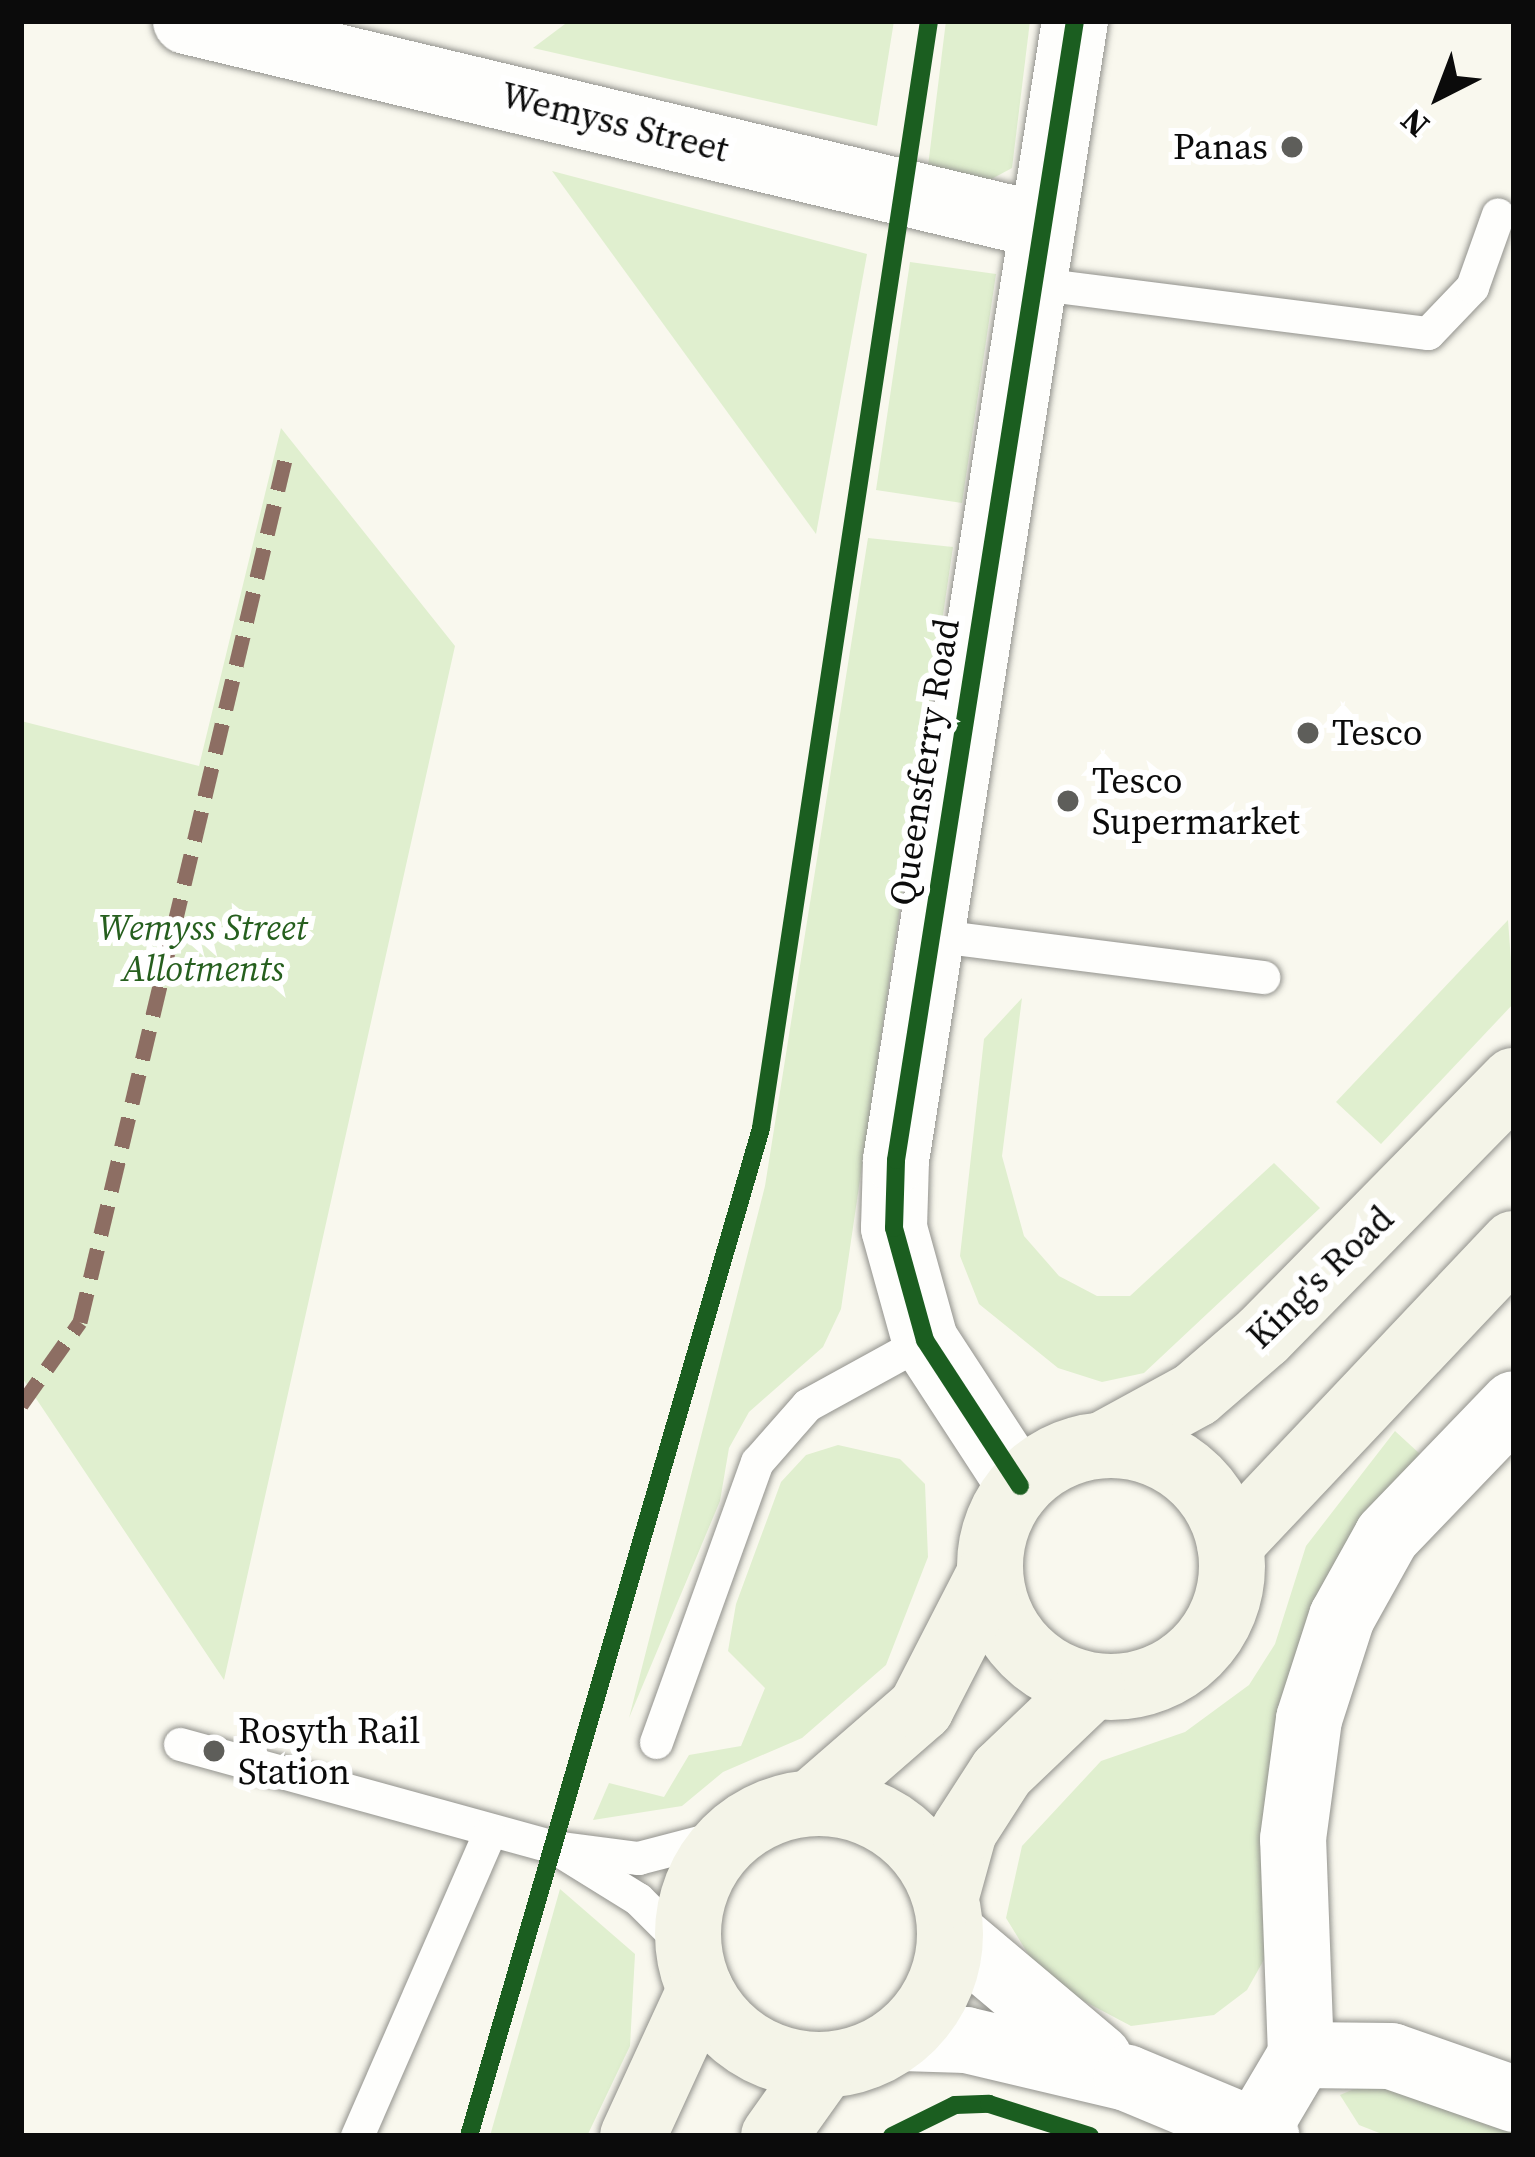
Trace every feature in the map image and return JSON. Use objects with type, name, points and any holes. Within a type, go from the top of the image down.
[{"type":"main road","name":"King's Road","points":[[1103,1445],[1196,1394],[1263,1336],[1514,1081]]},
{"type":"main road","points":[[1230,1544],[1514,1244]]},
{"type":"main road","points":[[633,2136],[694,1969],[706,1865],[734,1833],[813,1802],[921,1708],[990,1574],[992,1543],[1019,1486],[1043,1465],[1103,1445],[1185,1471],[1220,1510],[1230,1544],[1225,1609],[1198,1650],[1157,1678],[1092,1686],[1022,1648],[990,1574]]},
{"type":"main road","points":[[694,1969],[749,2047],[823,2066],[902,2038],[931,2006],[964,1831],[1002,1772],[1092,1686]]},
{"type":"main road","points":[[813,1802],[896,1826],[949,1915]]},
{"type":"main road","points":[[774,2136],[823,2066]]},
{"type":"street","name":"Wemyss Street","points":[[186,21],[1037,254]]},
{"type":"street","name":"Queensferry Road","points":[[1019,1486],[925,1340],[894,1228],[930,935],[1075,21]]},
{"type":"street","points":[[902,2038],[966,2040],[1126,2078],[1261,2134],[1301,2055],[1293,1839],[1310,1719],[1335,1637],[1387,1536],[1514,1404]]},
{"type":"street","points":[[949,1915],[1126,2078]]},
{"type":"street","points":[[1301,2055],[1390,2056],[1514,2099]]},
{"type":"lane","points":[[1037,254],[1428,333],[1472,287],[1498,214]]},
{"type":"lane","points":[[930,935],[1263,977]]},
{"type":"lane","points":[[656,1742],[757,1462],[806,1405],[925,1340]]},
{"type":"lane","points":[[180,1744],[489,1834],[554,1847],[638,1858],[734,1833]]},
{"type":"lane","points":[[357,2136],[489,1834]]},
{"type":"lane","points":[[554,1847],[638,1899],[694,1969]]},
{"type":"green space","points":[[569,21],[894,21],[877,126],[533,48]]},
{"type":"green space","points":[[946,21],[1030,21],[1012,168],[986,182],[927,174]]},
{"type":"green space","points":[[552,171],[867,254],[816,534]]},
{"type":"green space","points":[[910,262],[996,274],[962,503],[876,490]]},
{"type":"green space","name":"Wemyss Street Allotments","points":[[281,428],[455,646],[224,1680],[21,1376],[21,721],[199,766]]},
{"type":"green space","points":[[868,538],[953,547],[841,1309],[823,1347],[749,1412],[729,1448],[720,1501],[629,1718],[765,1186]]},
{"type":"green space","points":[[1508,920],[1514,1003],[1381,1144],[1336,1102]]},
{"type":"green space","points":[[1022,998],[1002,1156],[1024,1236],[1059,1276],[1097,1296],[1130,1296],[1274,1163],[1320,1208],[1144,1373],[1102,1382],[1058,1368],[979,1304],[960,1256],[984,1039]]},
{"type":"green space","points":[[1395,1431],[1420,1454],[1270,1949],[1247,1990],[1214,2015],[1131,2026],[1044,1980],[1006,1918],[1022,1846],[1101,1761],[1185,1732],[1249,1685],[1275,1644],[1306,1546]]},
{"type":"green space","points":[[838,1445],[900,1459],[925,1484],[928,1557],[886,1665],[802,1738],[723,1772],[682,1806],[593,1820],[609,1783],[664,1797],[689,1755],[741,1746],[765,1688],[728,1651],[736,1604],[781,1482],[806,1455]]},
{"type":"green space","points":[[560,1889],[635,1954],[630,2046],[587,2136],[490,2136]]},
{"type":"green space","points":[[1373,2081],[1514,2131],[1514,2136],[1387,2136],[1359,2125],[1340,2095]]},
{"type":"marked path","points":[[21,1405],[80,1322],[286,455]]},
{"type":"cycle path","points":[[469,2136],[761,1128],[929,21]]},
{"type":"cycle path","points":[[1020,1486],[925,1340],[894,1228],[896,1160],[1075,21]]},
{"type":"cycle path","points":[[892,2136],[955,2105],[989,2104],[1090,2136]]},
{"type":"place","name":"Panas","points":[[1292,147]]},
{"type":"place","name":"Tesco","points":[[1308,733]]},
{"type":"place","name":"Tesco Supermarket","points":[[1068,801]]},
{"type":"place","name":"Rosyth Rail Station","points":[[214,1751]]}]
